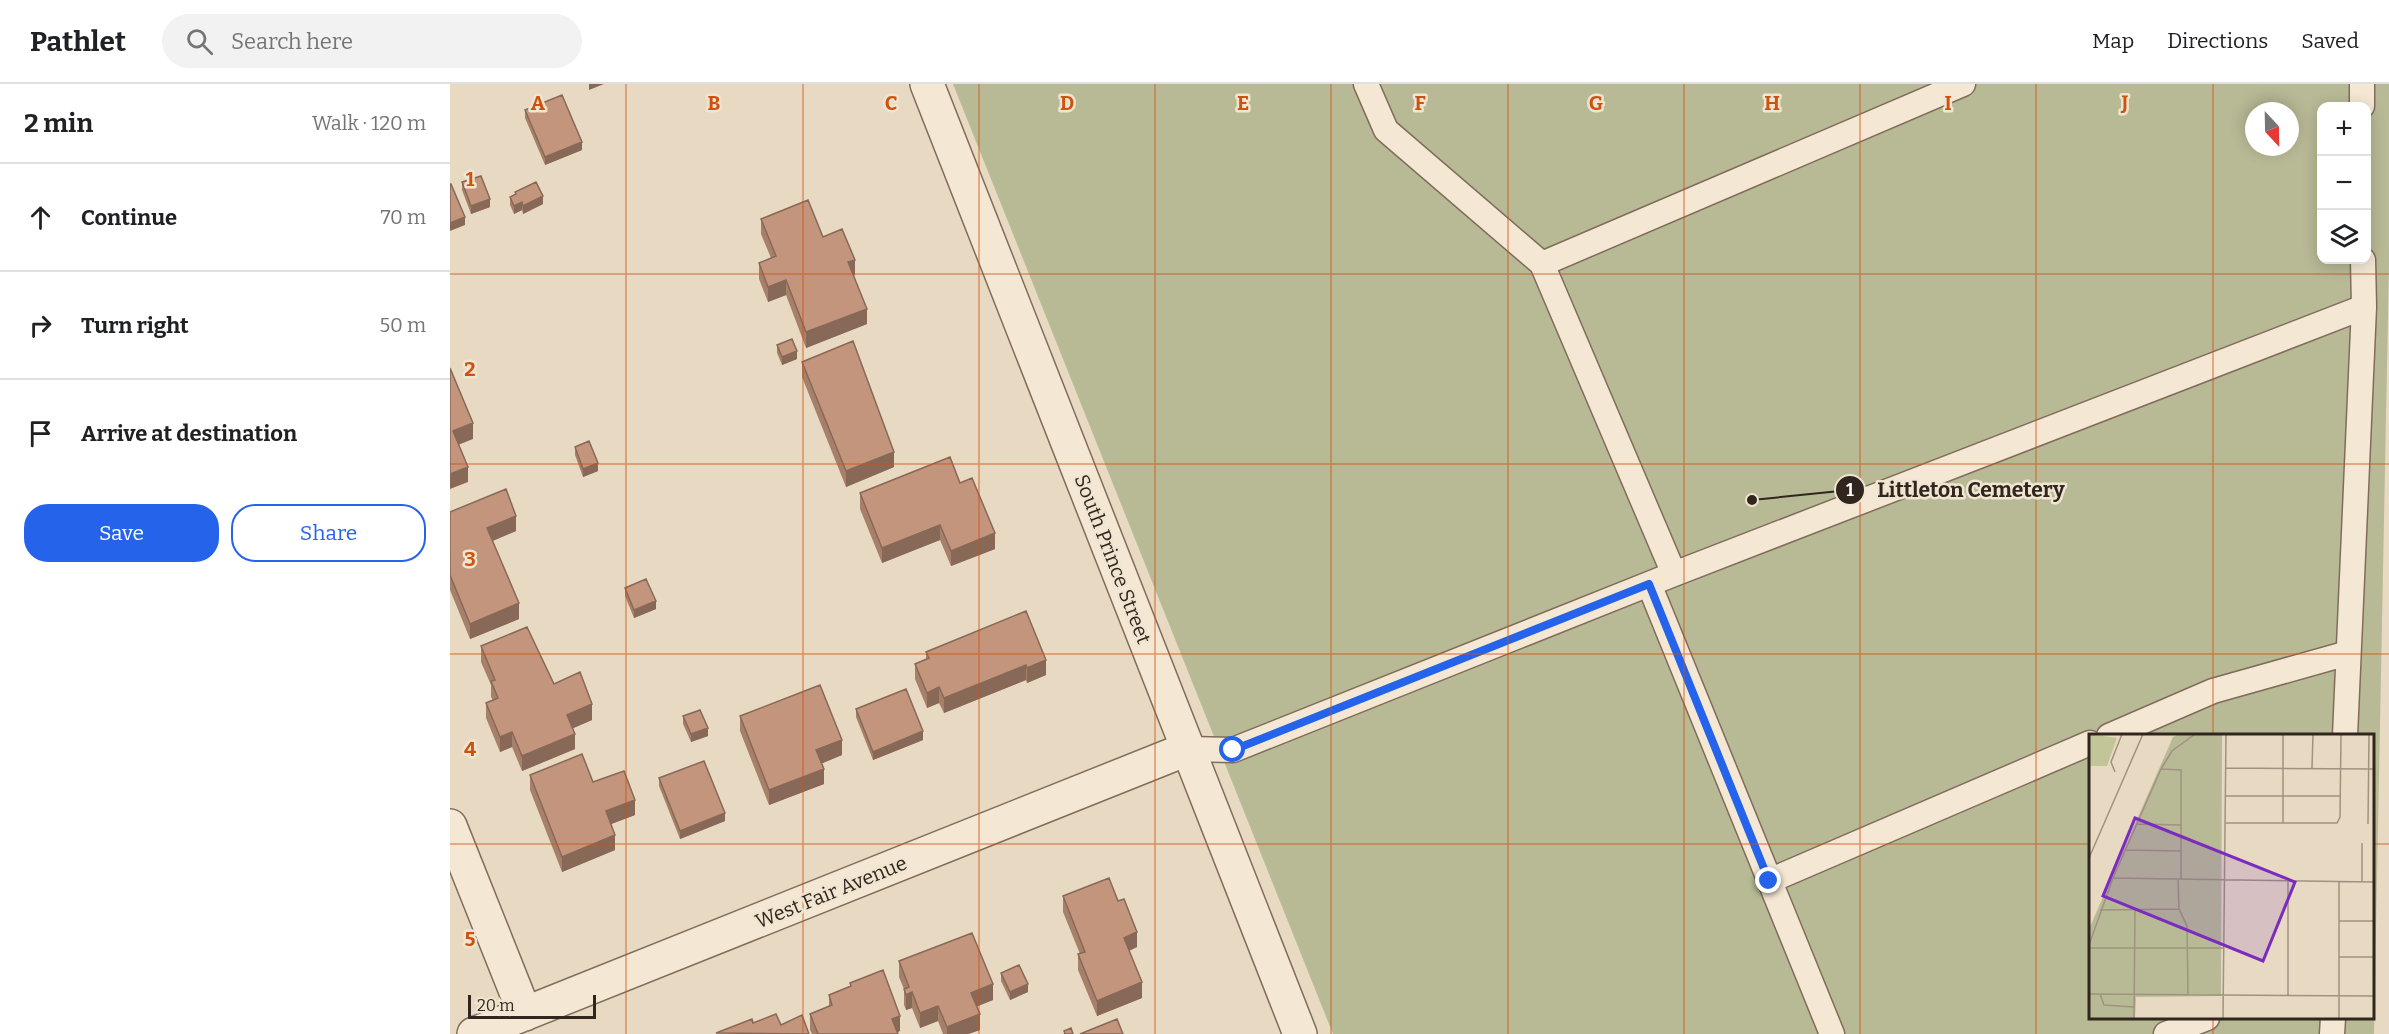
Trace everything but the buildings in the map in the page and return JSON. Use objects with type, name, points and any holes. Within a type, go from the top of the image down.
[{"type":"street","name":"South Prince Street","points":[[927,84],[1300,1034]]},
{"type":"street","name":"West Fair Avenue","points":[[474,1034],[1187,749]]},
{"type":"street","points":[[450,826],[525,1014]]},
{"type":"lane","points":[[1366,84],[1386,130],[1542,264],[1674,574]]},
{"type":"lane","points":[[1542,264],[1963,84]]},
{"type":"lane","points":[[2362,84],[2362,102]]},
{"type":"lane","points":[[2345,734],[2364,307],[2363,264]]},
{"type":"lane","points":[[1187,749],[1233,750],[1674,574],[2364,307]]},
{"type":"lane","points":[[1649,584],[1832,1034]]},
{"type":"lane","points":[[2111,734],[2212,691],[2349,653]]},
{"type":"lane","points":[[1769,881],[2089,744]]},
{"type":"lane","points":[[2166,1034],[2202,1019]]},
{"type":"lane","points":[[2332,1034],[2333,1019]]},
{"type":"green space","points":[[953,84],[2389,84],[2389,264],[2374,1034],[1333,1034]]},
{"type":"place","name":"Littleton Cemetery","points":[[1752,500]]},
{"type":"route","points":[[1233,750],[1649,584],[1769,881]]}]
